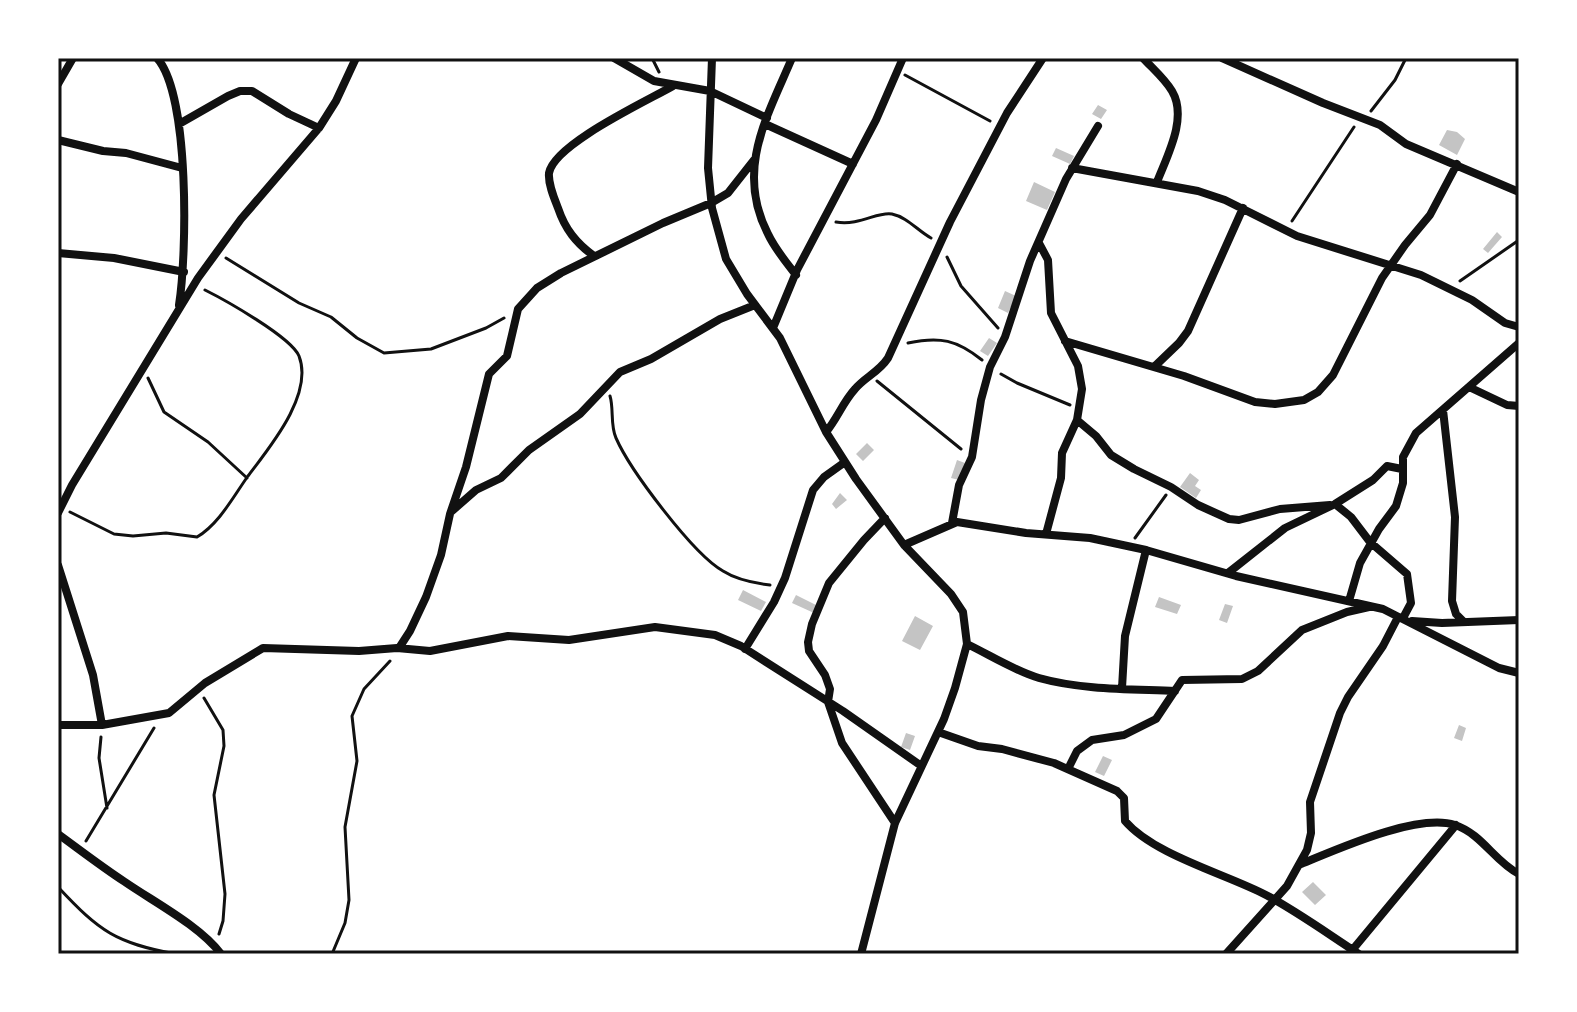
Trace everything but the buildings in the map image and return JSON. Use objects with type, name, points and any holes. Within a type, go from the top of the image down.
[{"type":"street","points":[[58,84],[73,58]]},
{"type":"street","points":[[157,58],[168,74],[179,124],[184,272],[178,314]]},
{"type":"street","points":[[60,510],[195,283],[216,252],[319,128],[336,101],[356,58]]},
{"type":"street","points":[[614,58],[646,78],[673,86],[710,91],[853,164]]},
{"type":"street","points":[[712,58],[708,168],[711,203],[726,259],[773,328],[826,432],[845,462],[904,545],[951,594],[963,612],[967,644],[955,688],[895,823],[861,954]]},
{"type":"street","points":[[792,58],[766,121],[752,172],[765,228],[796,275]]},
{"type":"street","points":[[773,328],[903,58]]},
{"type":"street","points":[[826,432],[850,394],[882,367],[896,344],[941,241],[1000,127],[1043,58]]},
{"type":"street","points":[[1143,58],[1171,90],[1178,104],[1173,138],[1157,182]]},
{"type":"street","points":[[1222,58],[1380,125],[1406,144],[1519,192]]},
{"type":"street","points":[[594,256],[565,226],[549,179],[550,170],[575,142],[673,86]]},
{"type":"street","points":[[179,124],[228,96],[240,91],[252,91],[319,128]]},
{"type":"street","points":[[952,523],[959,485],[972,457],[990,367],[1005,337],[1030,261],[1072,168],[1098,126]]},
{"type":"street","points":[[58,140],[182,168]]},
{"type":"street","points":[[399,648],[426,597],[441,555],[489,374],[507,356],[518,309],[537,288],[594,256],[711,203],[734,186],[754,160]]},
{"type":"street","points":[[1065,341],[1154,367],[1255,402],[1275,404],[1304,400],[1318,392],[1333,375],[1390,266],[1430,215],[1457,164]]},
{"type":"street","points":[[1072,168],[1198,191],[1243,208],[1286,231],[1347,254],[1421,275],[1472,300],[1505,323],[1519,327]]},
{"type":"street","points":[[1154,367],[1188,331],[1243,208]]},
{"type":"street","points":[[1039,243],[1048,260],[1051,313],[1078,366],[1082,389],[1077,420],[1062,453],[1061,478],[1046,534]]},
{"type":"street","points":[[58,253],[114,258],[184,272]]},
{"type":"street","points":[[450,514],[465,498],[501,478],[529,450],[580,414],[626,369],[651,359],[720,319],[755,305]]},
{"type":"street","points":[[1349,601],[1370,542],[1396,506],[1403,483],[1403,457],[1416,433],[1519,343]]},
{"type":"street","points":[[1469,387],[1507,405],[1519,406]]},
{"type":"street","points":[[1443,410],[1455,517],[1452,601],[1456,614],[1464,622]]},
{"type":"street","points":[[1077,420],[1096,436],[1111,455],[1198,505],[1234,520],[1280,509],[1333,504],[1351,517],[1370,542],[1407,574],[1411,603],[1340,713],[1310,802],[1311,841],[1300,864],[1275,900],[1232,952]]},
{"type":"street","points":[[745,649],[781,587],[813,490],[824,477],[845,462]]},
{"type":"street","points":[[1228,573],[1285,528],[1373,480],[1387,466],[1402,469]]},
{"type":"street","points":[[885,518],[829,583],[812,624],[809,651],[825,675],[830,689],[828,702],[842,743],[895,823]]},
{"type":"street","points":[[904,545],[952,523],[963,522],[1090,538],[1374,606],[1499,668],[1519,673]]},
{"type":"street","points":[[1122,688],[1125,636],[1146,550]]},
{"type":"street","points":[[58,565],[93,675],[102,725]]},
{"type":"street","points":[[1068,769],[1080,747],[1092,740],[1124,735],[1156,719],[1186,679],[1242,679],[1258,671],[1302,630],[1347,612],[1374,606]]},
{"type":"street","points":[[1403,618],[1464,622],[1519,620]]},
{"type":"street","points":[[58,725],[102,725],[164,715],[196,690],[261,649],[442,650],[517,636],[569,640],[643,627],[715,635],[745,649],[920,765]]},
{"type":"street","points":[[967,644],[1039,678],[1093,687],[1175,691]]},
{"type":"street","points":[[938,732],[978,746],[1034,757],[1119,792],[1124,798],[1126,822],[1146,837],[1187,860],[1275,900],[1354,953],[1456,825]]},
{"type":"street","points":[[1300,864],[1397,828],[1442,823],[1456,825],[1519,874]]},
{"type":"street","points":[[58,834],[172,912],[221,954]]},
{"type":"path","points":[[1286,231],[1338,149],[1383,98],[1406,58]]},
{"type":"path","points":[[898,71],[1000,127]]},
{"type":"path","points":[[822,222],[857,223],[890,213],[923,234],[941,241],[961,286],[1005,337]]},
{"type":"path","points":[[1448,290],[1519,240]]},
{"type":"path","points":[[216,252],[299,303],[331,317],[357,338],[384,353],[431,349],[486,328],[518,309]]},
{"type":"path","points":[[60,510],[114,534],[166,533],[197,537],[215,522],[277,438],[294,406],[301,380],[301,363],[293,346],[195,283]]},
{"type":"path","points":[[896,344],[931,339],[959,343],[1017,383],[1080,409]]},
{"type":"path","points":[[144,370],[164,412],[208,442],[247,478]]},
{"type":"path","points":[[870,378],[884,385],[935,430],[972,457]]},
{"type":"path","points":[[606,386],[614,407],[615,436],[650,493],[702,553],[722,571],[740,579],[781,587]]},
{"type":"path","points":[[1129,547],[1171,487]]},
{"type":"path","points":[[332,954],[345,923],[349,900],[345,827],[357,761],[352,716],[364,689],[399,648]]},
{"type":"path","points":[[196,690],[205,699],[223,730],[224,746],[214,795],[225,894],[223,921],[215,946]]},
{"type":"path","points":[[80,850],[148,736],[164,715]]},
{"type":"path","points":[[102,725],[99,758],[107,808]]},
{"type":"path","points":[[58,887],[112,936],[142,948],[176,954]]}]
